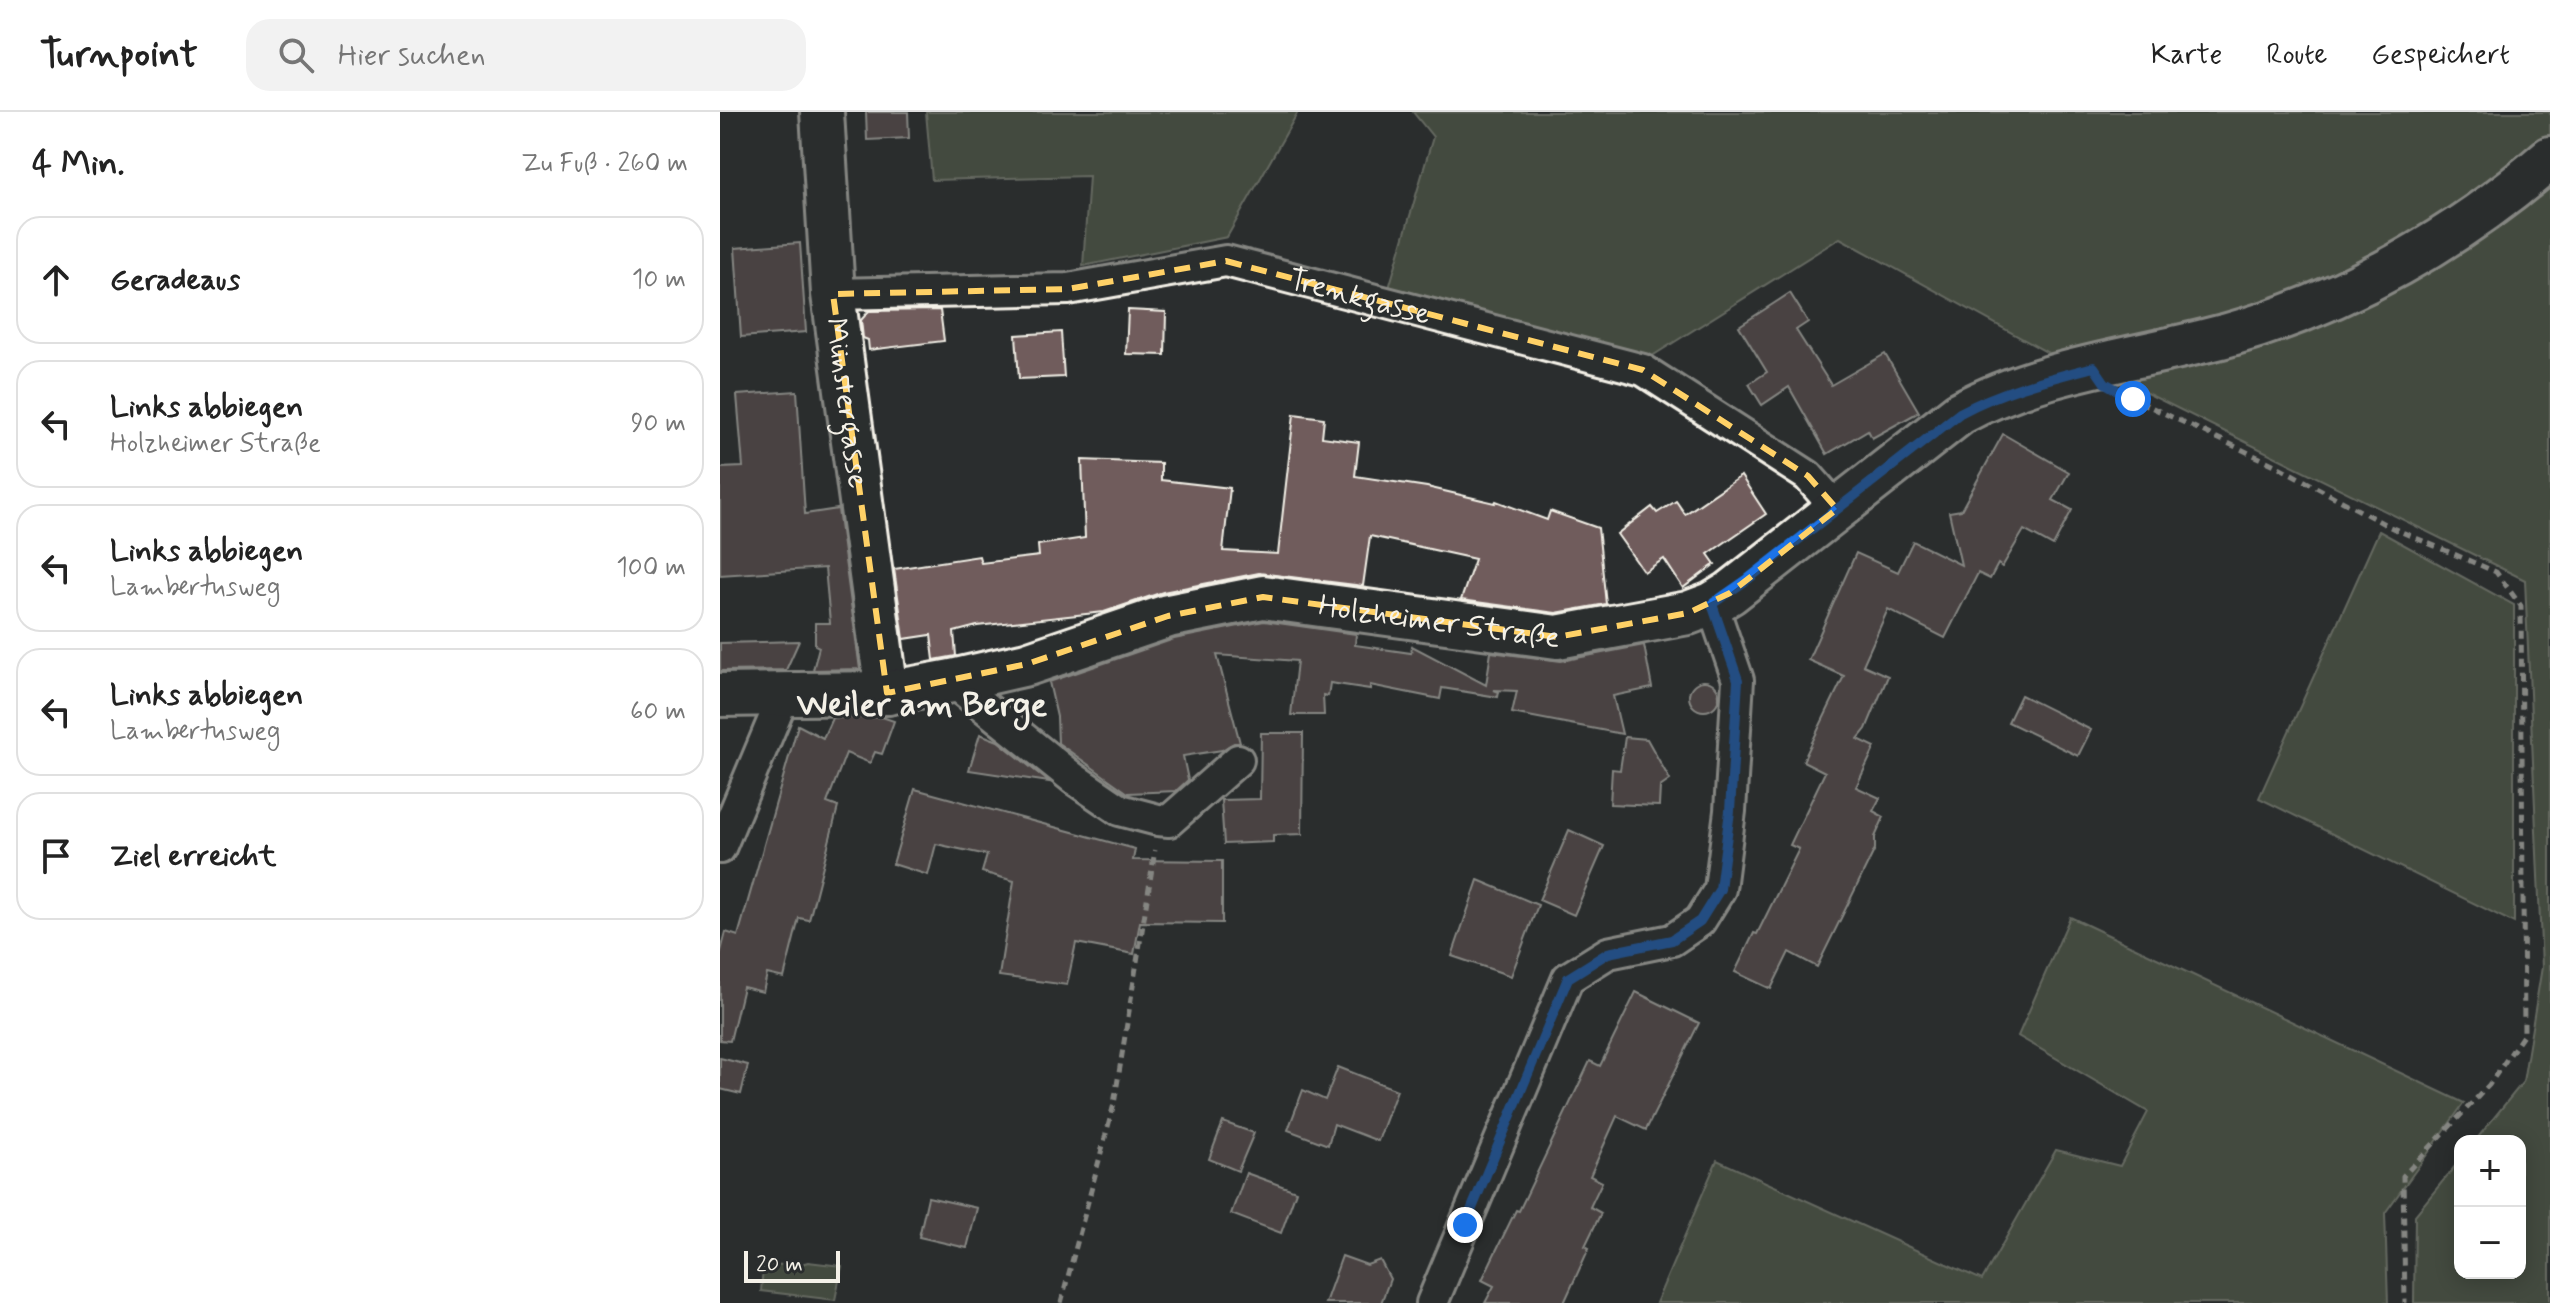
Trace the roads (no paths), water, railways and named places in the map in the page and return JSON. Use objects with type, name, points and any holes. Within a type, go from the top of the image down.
[{"type":"main road","name":"Münstergasse","points":[[822,112],[833,294],[887,693]]},
{"type":"main road","name":"Holzheimer Straße","points":[[720,695],[887,693],[1027,664],[1168,616],[1263,597],[1557,637],[1688,613],[1712,604],[1971,407],[2005,391],[2230,334],[2311,306],[2430,245],[2501,198],[2550,158]]},
{"type":"street","name":"Trenkgasse","points":[[833,294],[1068,289],[1226,261],[1643,370],[1808,476],[1837,509]]},
{"type":"street","points":[[1432,1303],[1568,978],[1608,953],[1672,940],[1700,921],[1720,889],[1730,811],[1738,680],[1712,604]]},
{"type":"street","points":[[952,681],[1120,810],[1169,821],[1238,760]]},
{"type":"street","points":[[720,848],[784,695]]},
{"type":"district","name":"Weiler am Berge","points":[[922,703]]}]
